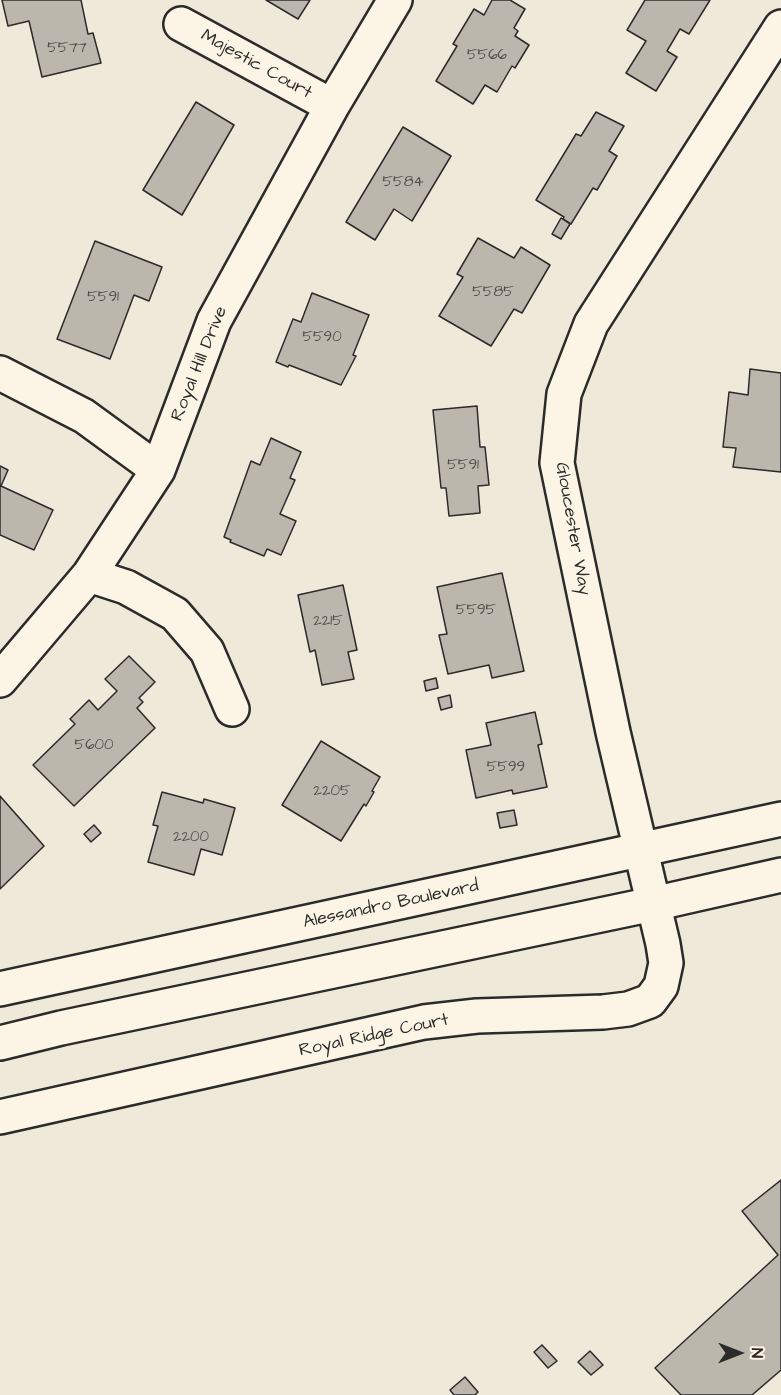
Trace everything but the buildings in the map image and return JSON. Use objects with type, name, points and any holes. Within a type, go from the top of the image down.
[{"type":"street","name":"Royal Hill Drive","points":[[5,666],[89,575],[158,470],[214,321],[332,106],[395,0]]},
{"type":"street","name":"Majestic Court","points":[[181,24],[332,106]]},
{"type":"street","name":"Gloucester Way","points":[[653,904],[610,721],[557,463],[564,393],[591,324],[781,27]]},
{"type":"street","points":[[0,373],[84,416],[158,470]]},
{"type":"street","points":[[89,575],[126,586],[175,614],[207,651],[232,709]]},
{"type":"street","name":"Alessandro Boulevard","points":[[0,989],[781,819]]},
{"type":"street","points":[[0,1043],[781,875]]},
{"type":"street","name":"Royal Ridge Court","points":[[0,1117],[424,1022],[477,1016],[603,1012],[628,1009],[650,1001],[661,986],[666,963],[653,904]]}]
